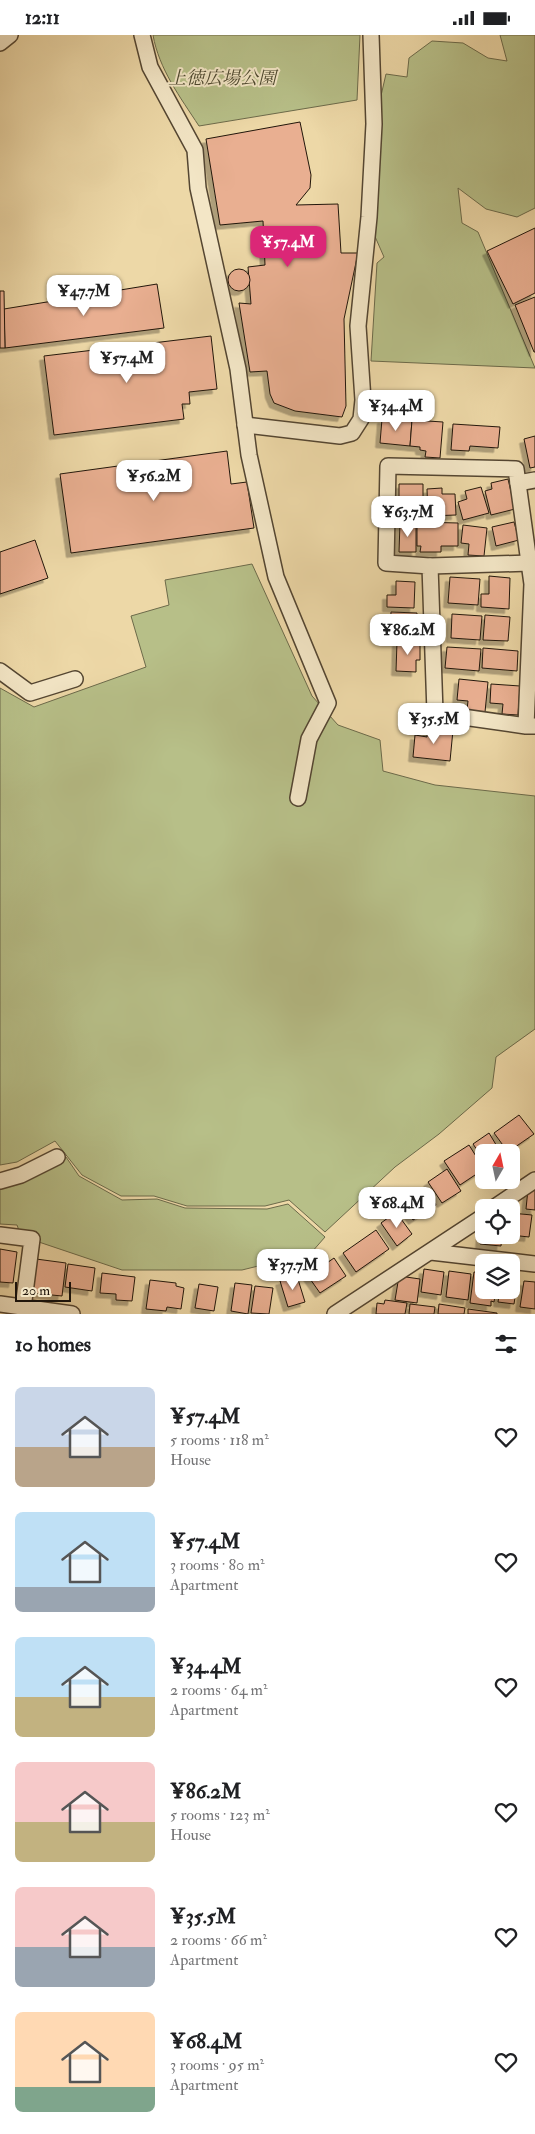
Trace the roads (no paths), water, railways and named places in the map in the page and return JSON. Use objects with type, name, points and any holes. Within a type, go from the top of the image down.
[{"type":"street","points":[[0,43],[10,35]]},
{"type":"street","points":[[142,35],[150,67],[196,150],[198,188],[238,369],[249,455],[276,577],[328,703],[309,739],[298,798]]},
{"type":"street","points":[[245,425],[340,436],[352,433],[361,419],[363,400],[358,325],[374,125],[371,35]]},
{"type":"street","points":[[430,566],[435,713],[531,726],[534,584],[516,469],[388,466],[386,563],[430,566],[530,563]]},
{"type":"street","points":[[518,483],[535,480]]},
{"type":"street","points":[[0,671],[30,693],[76,679]]},
{"type":"street","points":[[0,1181],[21,1175],[57,1157]]},
{"type":"street","points":[[507,1199],[535,1180]]},
{"type":"street","points":[[335,1314],[475,1221]]},
{"type":"street","points":[[0,1235],[32,1239],[23,1308]]},
{"type":"street","points":[[431,1252],[535,1264]]},
{"type":"street","points":[[0,1304],[72,1314]]},
{"type":"park label","name":"上徳広場公園","points":[[222,78]]}]
